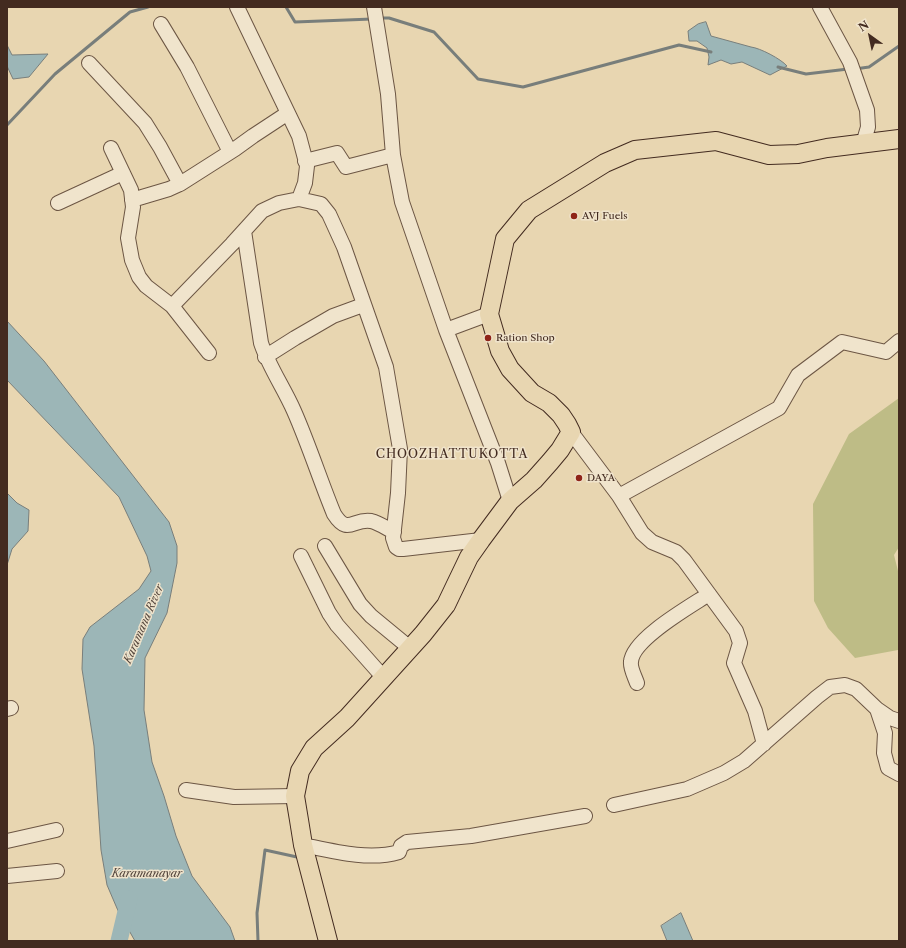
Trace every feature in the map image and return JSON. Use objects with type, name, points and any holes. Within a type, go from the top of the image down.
[{"type":"main road","points":[[328,941],[303,845],[295,796],[300,771],[310,752],[347,718],[411,648],[446,605],[469,557],[481,540],[510,501],[534,480],[560,450],[571,432],[561,415],[549,403],[532,393],[510,369],[500,351],[490,314],[505,239],[529,210],[605,164],[634,150],[716,141],[769,155],[798,154],[827,148],[899,139]]},
{"type":"street","points":[[237,7],[299,136],[307,166],[306,183],[299,199]]},
{"type":"street","points":[[374,7],[388,94],[393,155],[407,218],[446,330],[498,463],[510,501]]},
{"type":"street","points":[[820,7],[852,68],[867,110],[868,127],[863,144]]},
{"type":"street","points":[[161,24],[187,67],[230,152]]},
{"type":"street","points":[[89,63],[144,123],[160,147],[180,184]]},
{"type":"street","points":[[132,200],[169,189],[180,184],[288,113]]},
{"type":"street","points":[[111,148],[131,190],[133,207],[128,238],[134,266],[139,277],[146,286],[172,306],[209,353]]},
{"type":"street","points":[[306,161],[337,153],[346,167],[393,155]]},
{"type":"street","points":[[58,203],[124,173]]},
{"type":"street","points":[[172,306],[262,212],[279,203],[299,199],[321,204],[329,214],[344,246],[363,305],[386,367],[400,449],[394,543],[399,549],[481,540]]},
{"type":"street","points":[[244,231],[260,343],[265,357],[286,393],[334,514],[339,522],[347,526],[368,520],[394,532]]},
{"type":"street","points":[[265,357],[332,316],[363,305]]},
{"type":"street","points":[[446,330],[490,314]]},
{"type":"street","points":[[619,496],[779,408],[798,375],[842,342],[886,352],[899,341]]},
{"type":"street","points":[[571,432],[619,496],[642,533],[652,542],[676,552],[684,560],[736,631],[740,643],[734,663],[755,712],[764,744]]},
{"type":"street","points":[[325,546],[360,604],[371,616],[411,648]]},
{"type":"street","points":[[301,556],[329,613],[337,625],[384,678]]},
{"type":"street","points":[[637,683],[630,663],[634,652],[646,638],[709,594]]},
{"type":"street","points":[[614,805],[688,790],[724,773],[744,761],[830,687],[844,685],[856,689],[877,709],[890,718],[899,721]]},
{"type":"street","points":[[877,709],[885,733],[884,753],[888,768],[899,774]]},
{"type":"street","points":[[186,790],[234,797],[295,796]]},
{"type":"street","points":[[303,845],[345,854],[391,854],[399,852],[401,846],[407,842],[472,836],[585,816]]},
{"type":"street","points":[[7,841],[56,830]]},
{"type":"street","points":[[7,876],[56,871]]},
{"type":"shaded area","points":[[899,398],[899,547],[894,555],[899,575],[899,646],[898,650],[855,658],[828,628],[814,601],[813,504],[849,434]]},
{"type":"water","points":[[706,22],[711,36],[760,49],[775,57],[787,66],[770,75],[742,62],[731,64],[721,60],[708,65],[709,57],[707,48],[697,41],[689,41],[688,31],[698,24]]},
{"type":"water","points":[[7,45],[12,55],[48,54],[29,77],[13,79],[7,66]]},
{"type":"water","name":"Karamanayar","points":[[7,321],[44,361],[169,522],[177,546],[177,563],[167,613],[145,658],[144,710],[152,762],[176,836],[192,876],[230,927],[235,941],[135,941],[119,913],[107,885],[101,850],[94,746],[82,669],[83,639],[90,627],[139,589],[151,571],[147,556],[119,497],[7,380]]},
{"type":"water","points":[[7,493],[17,503],[29,510],[28,531],[12,549],[7,565]]},
{"type":"water","points":[[681,913],[693,941],[667,941],[661,926]]},
{"type":"waterway","points":[[7,125],[55,74],[130,12],[148,7]]},
{"type":"waterway","points":[[286,7],[295,22],[372,19]]},
{"type":"waterway","points":[[380,18],[389,18],[434,32],[478,79],[523,87],[679,45],[711,52]]},
{"type":"waterway","points":[[855,69],[869,67],[899,46]]},
{"type":"waterway","points":[[778,67],[806,74],[848,69]]},
{"type":"waterway","points":[[258,941],[257,913],[265,850],[297,857]]},
{"type":"waterway","points":[[119,941],[129,899]]},
{"type":"place","name":"AVJ Fuels","points":[[574,216]]},
{"type":"place","name":"Ration Shop","points":[[488,338]]},
{"type":"place","name":"DAYA","points":[[579,478]]},
{"type":"district","name":"CHOOZHATTUKOTTA","points":[[452,455]]},
{"type":"water label","name":"Karamana River","points":[[144,624]]}]
